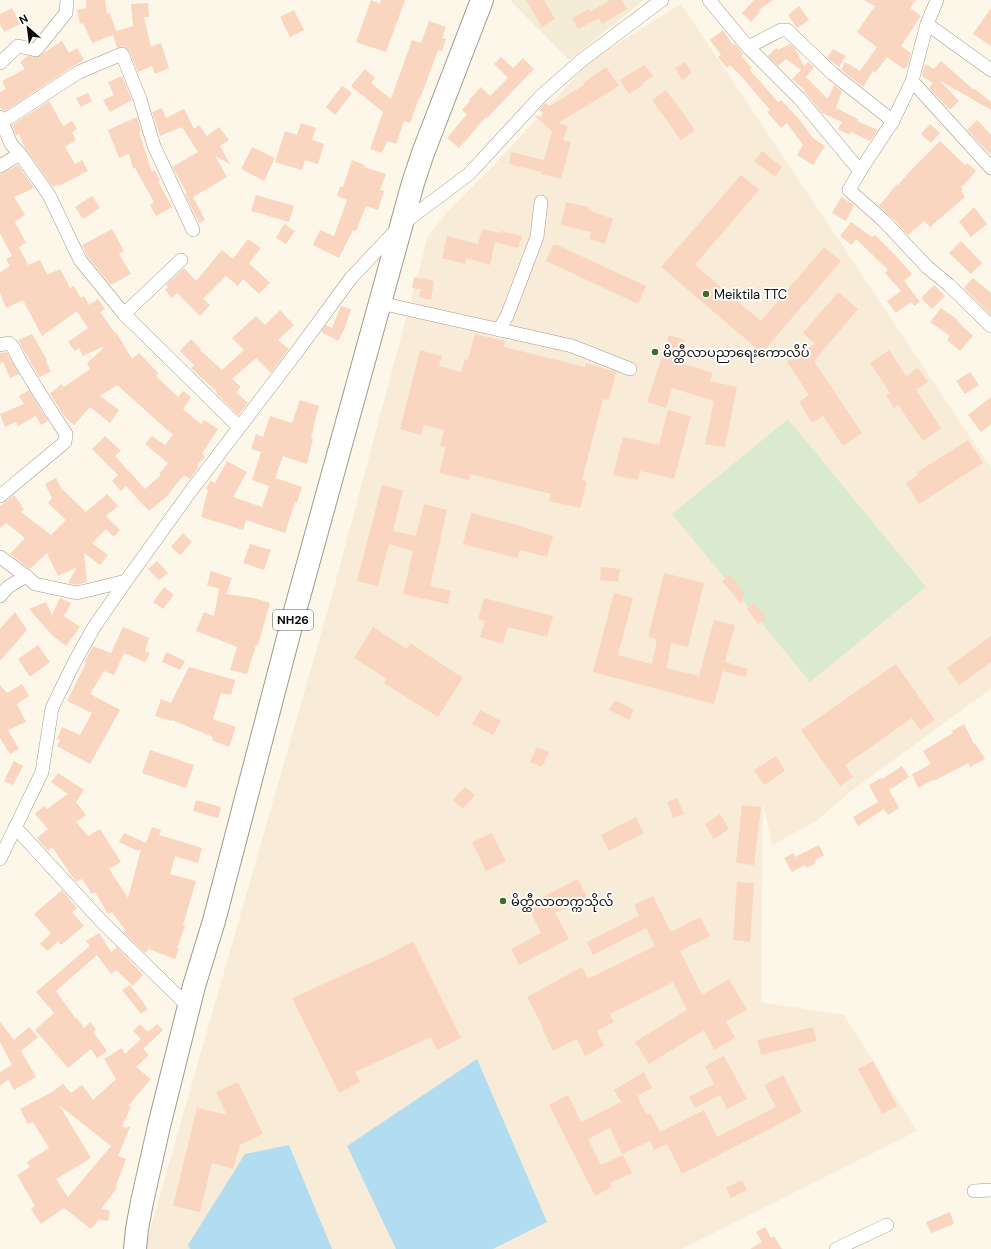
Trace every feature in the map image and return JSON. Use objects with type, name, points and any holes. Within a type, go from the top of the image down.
[{"type":"highway","name":"NH26","points":[[135,1249],[142,1202],[159,1126],[189,1007],[214,921],[297,603],[401,225],[423,153],[482,0]]},
{"type":"street","points":[[0,63],[18,46],[36,50],[66,13],[67,0]]},
{"type":"street","points":[[0,859],[4,839],[15,827],[42,772],[52,708],[94,627],[239,427],[351,278],[401,225],[470,174],[540,96],[582,60],[662,0]]},
{"type":"street","points":[[709,0],[748,47],[800,100],[860,171]]},
{"type":"street","points":[[937,0],[927,24],[912,81],[893,121],[849,190],[884,221],[927,267],[949,285],[991,326]]},
{"type":"street","points":[[927,24],[991,70]]},
{"type":"street","points":[[748,47],[781,30],[787,30],[833,74],[893,121]]},
{"type":"street","points":[[193,230],[154,146],[140,99],[122,54],[79,72],[1,120],[11,144],[20,154],[49,195],[80,260],[124,314],[239,427]]},
{"type":"street","points":[[912,81],[991,168]]},
{"type":"street","points":[[0,166],[20,154]]},
{"type":"street","points":[[499,330],[507,316],[537,237],[541,202]]},
{"type":"street","points":[[124,314],[180,260]]},
{"type":"street","points":[[380,303],[572,346],[630,369]]},
{"type":"street","points":[[0,345],[9,343],[13,346],[37,390],[66,434],[67,439],[0,496]]},
{"type":"street","points":[[0,557],[35,584],[76,594],[126,581]]},
{"type":"street","points":[[0,596],[8,587],[26,576]]},
{"type":"street","points":[[15,827],[102,922],[189,1007]]},
{"type":"street","points":[[974,1191],[991,1190]]},
{"type":"street","points":[[836,1249],[886,1225]]},
{"type":"shaded area","points":[[511,0],[644,0],[569,60]]},
{"type":"shaded area","points":[[681,4],[991,468],[991,689],[851,791],[815,822],[772,845],[763,803],[761,1002],[844,1015],[917,1131],[682,1249],[147,1249],[148,1237],[331,599],[428,236],[449,210],[491,168],[591,60]]},
{"type":"green space","points":[[788,419],[926,587],[810,682],[672,514]]},
{"type":"water","points":[[477,1059],[547,1222],[493,1249],[396,1249],[347,1146]]},
{"type":"water","points":[[289,1145],[332,1249],[190,1249],[188,1245],[245,1154]]},
{"type":"building","points":[[86,0],[105,0],[107,14],[110,13],[116,31],[133,26],[131,4],[148,3],[149,17],[144,17],[151,47],[161,43],[169,68],[155,74],[152,66],[138,72],[129,51],[124,46],[117,48],[113,35],[92,43],[83,23],[80,24],[77,10],[86,8]]},
{"type":"building","points":[[371,0],[380,4],[381,0],[405,0],[386,52],[356,42]]},
{"type":"building","points":[[526,0],[544,0],[555,19],[542,27]]},
{"type":"building","points":[[610,0],[622,0],[627,9],[602,24],[599,18],[578,29],[572,18],[589,9],[590,12]]},
{"type":"building","points":[[754,0],[773,0],[759,10],[760,12],[751,22],[742,13]]},
{"type":"building","points":[[864,0],[916,0],[910,8],[921,16],[901,46],[911,53],[907,68],[906,67],[904,69],[887,57],[875,73],[873,71],[863,87],[841,70],[845,62],[860,71],[877,47],[857,32],[875,6]]},
{"type":"building","points":[[799,6],[809,20],[797,28],[788,15]]},
{"type":"building","points":[[12,8],[20,24],[4,32],[0,24],[0,14]]},
{"type":"building","points":[[991,8],[991,46],[973,34]]},
{"type":"building","points":[[294,10],[304,30],[290,37],[280,17]]},
{"type":"building","points":[[429,21],[446,27],[442,38],[446,39],[442,51],[438,50],[410,123],[404,121],[396,144],[387,141],[382,153],[370,149],[383,112],[351,86],[365,69],[375,78],[371,83],[391,99],[412,40],[421,43]]},
{"type":"building","points":[[723,30],[733,45],[735,44],[743,54],[741,56],[752,68],[750,70],[778,102],[781,100],[799,119],[813,138],[825,146],[813,165],[797,155],[803,145],[787,123],[781,128],[767,112],[770,110],[742,77],[730,65],[727,68],[718,57],[721,55],[710,40]]},
{"type":"building","points":[[62,41],[69,53],[77,48],[84,60],[5,111],[1,109],[0,92],[6,89],[2,81],[25,69],[20,62],[28,56],[39,57]]},
{"type":"building","points":[[790,44],[795,48],[804,67],[808,62],[814,67],[806,77],[828,99],[834,85],[842,91],[836,108],[858,119],[857,121],[878,130],[870,141],[851,132],[849,135],[838,129],[842,122],[822,113],[804,91],[805,90],[792,79],[801,70],[786,59],[778,66],[768,56],[776,48],[778,50]]},
{"type":"building","points":[[833,49],[846,56],[839,67],[827,58]]},
{"type":"building","points":[[501,57],[513,68],[523,58],[534,69],[487,118],[486,117],[459,148],[447,138],[467,114],[462,110],[470,101],[469,100],[481,87],[490,96],[508,78],[494,64]]},
{"type":"building","points":[[941,61],[974,90],[975,89],[991,102],[991,110],[939,80],[959,101],[950,110],[929,88],[933,83],[922,76],[925,64],[934,69]]},
{"type":"building","points":[[685,62],[692,73],[682,80],[675,68]]},
{"type":"building","points":[[644,65],[653,76],[629,94],[620,80]]},
{"type":"building","points":[[606,67],[619,86],[558,123],[568,126],[563,140],[571,142],[561,179],[509,164],[511,152],[544,160],[552,131],[534,115],[541,117],[544,114],[539,110],[545,103],[550,106],[584,85],[583,83]]},
{"type":"building","points":[[122,76],[132,100],[110,112],[103,100],[114,95],[108,82]]},
{"type":"building","points":[[342,86],[352,93],[335,115],[326,107]]},
{"type":"building","points":[[666,90],[695,130],[681,140],[652,100]]},
{"type":"building","points":[[88,93],[92,101],[81,107],[76,98]]},
{"type":"building","points":[[49,101],[63,126],[72,121],[77,129],[72,132],[76,140],[65,147],[75,164],[82,160],[88,171],[59,186],[58,184],[53,187],[25,148],[19,134],[16,136],[12,125]]},
{"type":"building","points":[[162,108],[166,118],[184,109],[194,129],[199,125],[207,136],[219,127],[229,140],[220,146],[230,164],[215,156],[227,177],[193,197],[205,220],[199,223],[185,194],[187,193],[172,167],[198,152],[182,127],[160,136],[152,112]]},
{"type":"building","points":[[137,117],[141,131],[139,132],[152,172],[154,170],[160,180],[158,181],[172,207],[156,216],[150,205],[154,202],[135,168],[133,168],[129,154],[119,158],[108,130]]},
{"type":"building","points":[[977,120],[991,135],[991,155],[967,130]]},
{"type":"building","points":[[301,123],[316,128],[312,140],[324,144],[318,164],[305,160],[302,170],[275,162],[285,131],[297,135]]},
{"type":"building","points":[[930,124],[940,133],[931,143],[921,134]]},
{"type":"building","points":[[940,141],[965,165],[967,163],[976,171],[961,188],[963,189],[961,191],[965,197],[930,227],[924,221],[908,235],[879,206],[897,184],[898,185]]},
{"type":"building","points":[[252,147],[275,158],[264,181],[241,169]]},
{"type":"building","points":[[762,151],[782,167],[775,177],[754,161]]},
{"type":"building","points":[[352,160],[365,165],[364,167],[386,174],[380,190],[384,191],[378,210],[366,206],[356,231],[353,230],[339,258],[313,245],[320,230],[334,236],[347,200],[337,196],[340,187],[343,187]]},
{"type":"building","points":[[18,165],[34,188],[14,197],[25,215],[15,222],[26,243],[19,247],[28,265],[40,260],[47,275],[60,269],[70,288],[74,286],[81,298],[84,296],[89,305],[98,299],[105,309],[100,312],[115,333],[116,332],[132,359],[139,353],[158,373],[156,376],[178,397],[183,391],[191,397],[183,409],[201,424],[204,420],[218,429],[202,453],[205,457],[197,465],[199,466],[190,479],[184,475],[166,497],[149,511],[126,486],[121,491],[112,481],[118,475],[92,449],[105,436],[121,451],[115,456],[145,489],[161,475],[159,474],[168,463],[145,444],[152,436],[165,445],[173,435],[117,385],[100,396],[119,410],[110,423],[90,407],[74,425],[64,416],[50,394],[61,384],[64,387],[90,369],[87,363],[103,349],[102,347],[83,356],[79,348],[75,351],[68,342],[88,328],[77,311],[42,336],[23,300],[6,308],[0,293],[0,272],[10,266],[6,259],[12,256],[0,233],[0,174]]},
{"type":"building","points":[[741,175],[759,190],[695,265],[761,321],[824,247],[841,261],[762,353],[661,267]]},
{"type":"building","points":[[256,195],[294,206],[289,222],[251,211]]},
{"type":"building","points":[[92,196],[100,208],[83,219],[75,207]]},
{"type":"building","points":[[841,197],[854,205],[846,221],[832,213]]},
{"type":"building","points":[[566,202],[589,207],[588,210],[613,219],[605,244],[589,239],[591,232],[561,225]]},
{"type":"building","points":[[974,207],[987,224],[971,237],[959,222]]},
{"type":"building","points":[[851,222],[872,237],[875,235],[912,274],[904,281],[920,302],[914,306],[911,302],[896,313],[887,301],[901,291],[885,273],[888,270],[856,239],[852,245],[840,236]]},
{"type":"building","points":[[284,224],[295,231],[286,244],[276,238]]},
{"type":"building","points":[[112,229],[124,251],[119,254],[131,274],[111,285],[87,256],[82,245]]},
{"type":"building","points":[[482,229],[500,233],[501,231],[522,236],[518,248],[495,242],[490,265],[466,258],[465,264],[442,258],[447,236],[478,244]]},
{"type":"building","points":[[248,239],[261,248],[249,263],[270,283],[259,294],[243,279],[238,286],[226,276],[203,299],[210,305],[200,316],[177,293],[172,298],[165,290],[168,287],[166,285],[184,268],[196,281],[222,250],[233,259]]},
{"type":"building","points":[[961,241],[982,263],[971,274],[949,253]]},
{"type":"building","points":[[553,245],[557,245],[646,286],[638,304],[546,261]]},
{"type":"building","points":[[414,277],[434,281],[431,300],[419,297],[421,289],[412,288]]},
{"type":"building","points":[[973,278],[991,293],[991,315],[964,288]]},
{"type":"building","points":[[934,285],[945,296],[932,309],[921,298]]},
{"type":"building","points":[[838,292],[858,309],[814,361],[862,433],[843,446],[823,416],[812,423],[799,402],[809,395],[787,362],[815,344],[803,333]]},
{"type":"building","points":[[341,306],[351,309],[345,328],[338,341],[321,332],[326,325],[332,328]]},
{"type":"building","points":[[941,308],[958,320],[957,321],[973,336],[960,351],[947,340],[950,336],[930,322]]},
{"type":"building","points":[[280,310],[294,325],[278,340],[289,349],[271,373],[256,358],[232,379],[241,387],[236,392],[248,403],[238,415],[216,393],[217,392],[191,368],[194,365],[180,351],[191,339],[201,349],[200,350],[222,370],[244,350],[232,338],[256,316],[265,325]]},
{"type":"building","points":[[32,334],[47,360],[46,361],[51,372],[39,377],[18,340]]},
{"type":"building","points":[[475,334],[505,341],[504,347],[585,367],[586,363],[616,372],[609,400],[603,399],[582,480],[587,481],[580,508],[549,501],[551,494],[470,474],[469,480],[439,473],[446,447],[440,446],[444,430],[424,425],[421,435],[400,429],[420,350],[442,356],[439,366],[461,372],[465,359],[468,360]]},
{"type":"building","points":[[669,335],[685,340],[678,362],[713,373],[710,381],[737,387],[725,447],[705,444],[714,401],[672,388],[666,408],[647,402]]},
{"type":"building","points":[[889,350],[906,376],[918,368],[928,382],[916,390],[941,428],[923,441],[898,405],[894,408],[886,395],[890,393],[870,363]]},
{"type":"building","points":[[7,352],[19,374],[10,378],[3,362],[0,364],[0,353]]},
{"type":"building","points":[[970,372],[979,385],[965,394],[956,381]]},
{"type":"building","points":[[29,390],[48,421],[41,425],[36,416],[18,426],[16,422],[5,427],[0,414],[24,404],[19,396]]},
{"type":"building","points":[[991,397],[991,424],[981,432],[968,415]]},
{"type":"building","points":[[300,400],[319,406],[313,427],[311,438],[313,439],[307,464],[283,456],[275,478],[302,487],[297,503],[295,502],[285,533],[246,520],[243,530],[201,517],[208,490],[206,489],[210,481],[215,483],[227,461],[247,472],[233,497],[262,507],[269,486],[252,480],[261,452],[251,449],[256,434],[263,437],[270,416],[292,423]]},
{"type":"building","points":[[668,410],[691,416],[674,479],[640,471],[638,480],[613,475],[623,437],[659,445]]},
{"type":"building","points":[[968,440],[983,463],[919,504],[906,483],[918,475],[916,473]]},
{"type":"building","points":[[56,478],[62,489],[86,512],[107,494],[118,506],[106,516],[120,530],[114,537],[106,529],[92,543],[108,555],[100,565],[84,553],[87,582],[77,585],[68,583],[77,567],[58,576],[47,553],[30,569],[10,554],[25,538],[6,523],[0,528],[0,506],[14,495],[24,509],[21,512],[51,535],[66,520],[48,503],[52,498],[45,484]]},
{"type":"building","points":[[382,485],[403,490],[393,531],[416,536],[424,504],[447,510],[430,586],[451,591],[448,604],[403,594],[413,551],[389,544],[378,586],[357,581]]},
{"type":"building","points":[[471,513],[553,536],[547,557],[520,550],[517,558],[463,544]]},
{"type":"building","points":[[183,533],[192,542],[180,555],[171,547]]},
{"type":"building","points":[[250,544],[271,550],[264,570],[243,563]]},
{"type":"building","points":[[157,561],[168,573],[159,580],[148,569]]},
{"type":"building","points":[[601,567],[620,569],[618,582],[600,580]]},
{"type":"building","points":[[211,571],[232,578],[226,594],[254,598],[270,603],[258,645],[256,645],[247,674],[230,670],[237,647],[196,631],[204,612],[214,616],[219,589],[207,585]]},
{"type":"building","points":[[664,573],[704,583],[688,647],[671,643],[667,668],[699,676],[714,620],[735,625],[725,662],[748,669],[746,677],[723,671],[714,704],[593,672],[614,593],[633,598],[618,655],[652,664],[657,639],[648,637]]},
{"type":"building","points":[[730,575],[744,593],[741,604],[722,581]]},
{"type":"building","points":[[164,587],[174,595],[163,609],[153,602]]},
{"type":"building","points":[[60,598],[71,603],[64,616],[80,627],[66,646],[52,635],[29,609],[46,602],[52,615]]},
{"type":"building","points":[[484,598],[553,616],[547,637],[508,627],[503,644],[480,637],[485,621],[478,619]]},
{"type":"building","points":[[754,603],[766,618],[758,624],[747,609]]},
{"type":"building","points":[[15,612],[27,630],[0,661],[0,629]]},
{"type":"building","points":[[123,627],[149,638],[145,651],[150,653],[145,662],[124,653],[114,675],[104,671],[90,694],[120,710],[90,764],[57,746],[60,740],[57,739],[62,727],[80,735],[92,713],[67,701],[93,646],[111,653]]},
{"type":"building","points":[[373,627],[407,649],[410,643],[463,678],[438,717],[384,683],[387,679],[354,658]]},
{"type":"building","points":[[991,636],[991,662],[959,685],[947,668]]},
{"type":"building","points":[[38,645],[50,662],[30,677],[18,659]]},
{"type":"building","points":[[166,652],[185,661],[180,670],[162,662]]},
{"type":"building","points":[[896,664],[935,720],[920,730],[912,718],[845,765],[853,777],[840,786],[801,730]]},
{"type":"building","points":[[189,667],[235,680],[231,695],[221,693],[213,719],[236,727],[229,747],[212,740],[213,737],[172,720],[171,721],[155,716],[161,699],[171,703]]},
{"type":"building","points":[[22,684],[29,696],[17,704],[26,722],[8,730],[19,749],[10,754],[0,738],[0,685],[7,693]]},
{"type":"building","points":[[615,700],[634,710],[629,720],[609,710]]},
{"type":"building","points":[[480,710],[501,721],[493,735],[472,724]]},
{"type":"building","points":[[964,724],[974,744],[975,743],[985,759],[970,767],[968,763],[918,788],[912,774],[931,764],[923,751],[953,733],[952,731]]},
{"type":"building","points":[[537,747],[549,752],[542,767],[530,762]]},
{"type":"building","points":[[150,750],[194,765],[186,788],[142,773]]},
{"type":"building","points":[[776,756],[785,771],[764,785],[754,770]]},
{"type":"building","points":[[14,761],[23,766],[13,785],[4,781]]},
{"type":"building","points":[[902,766],[909,777],[889,790],[899,808],[888,815],[884,809],[858,826],[853,817],[878,802],[869,785],[881,778],[882,779]]},
{"type":"building","points":[[58,773],[84,790],[76,802],[86,815],[76,822],[88,836],[100,829],[121,862],[109,869],[128,898],[141,849],[138,851],[119,842],[124,833],[146,843],[152,827],[161,830],[159,835],[202,848],[198,863],[175,856],[170,874],[196,881],[183,925],[185,926],[177,948],[179,949],[175,959],[149,949],[145,953],[124,933],[126,931],[112,912],[108,914],[95,892],[92,894],[82,879],[76,882],[52,847],[48,851],[37,838],[48,829],[35,814],[44,806],[47,809],[68,794],[51,782]]},
{"type":"building","points":[[465,787],[475,795],[463,809],[453,800]]},
{"type":"building","points":[[677,798],[684,814],[673,818],[667,802]]},
{"type":"building","points":[[196,800],[221,807],[218,818],[193,811]]},
{"type":"building","points":[[742,805],[761,807],[754,865],[736,863]]},
{"type":"building","points":[[720,814],[729,829],[714,839],[705,824]]},
{"type":"building","points":[[636,817],[644,833],[609,851],[601,835]]},
{"type":"building","points":[[492,833],[506,861],[486,871],[472,842]]},
{"type":"building","points":[[819,845],[824,855],[815,860],[816,863],[807,868],[805,865],[792,872],[784,858],[793,853],[795,857]]},
{"type":"building","points":[[578,879],[587,897],[555,913],[569,939],[519,965],[511,949],[541,933],[527,905]]},
{"type":"building","points":[[737,882],[754,883],[750,942],[733,940]]},
{"type":"building","points":[[62,890],[77,908],[72,912],[84,926],[61,945],[58,941],[48,951],[40,944],[51,933],[34,914]]},
{"type":"building","points":[[653,896],[671,932],[700,917],[710,936],[680,951],[702,995],[729,979],[747,1010],[726,1021],[735,1038],[714,1050],[704,1030],[649,1064],[635,1042],[687,1010],[673,982],[610,1014],[614,1022],[597,1031],[604,1046],[585,1056],[577,1039],[553,1051],[542,1028],[543,1027],[527,997],[582,967],[588,979],[655,946],[646,928],[593,955],[587,942],[639,916],[634,905]]},
{"type":"building","points":[[99,933],[111,952],[117,947],[143,975],[133,986],[116,970],[111,974],[97,955],[56,991],[84,1028],[90,1022],[96,1029],[93,1032],[107,1051],[97,1058],[91,1049],[68,1068],[35,1030],[54,1013],[36,992],[90,946],[86,941]]},
{"type":"building","points":[[413,941],[461,1038],[437,1050],[431,1037],[355,1072],[360,1082],[339,1093],[292,998],[390,954]]},
{"type":"building","points":[[130,985],[148,1009],[141,1014],[122,990]]},
{"type":"building","points":[[0,1022],[14,1040],[29,1027],[38,1037],[21,1051],[36,1077],[14,1090],[8,1079],[0,1086],[0,1072],[12,1065],[0,1042]]},
{"type":"building","points":[[140,1024],[148,1032],[157,1024],[163,1030],[143,1049],[149,1055],[136,1067],[151,1079],[128,1106],[131,1107],[122,1126],[127,1128],[128,1126],[130,1127],[118,1156],[126,1159],[116,1186],[117,1188],[101,1209],[110,1211],[108,1221],[99,1219],[91,1229],[64,1208],[41,1224],[31,1209],[35,1206],[17,1175],[30,1167],[27,1162],[49,1148],[33,1122],[28,1124],[20,1109],[52,1092],[63,1084],[71,1093],[82,1085],[93,1100],[116,1079],[104,1059],[122,1048],[125,1054],[141,1039],[133,1031]],"holes":[[[59,1105],[111,1146],[68,1197],[56,1179],[91,1158]]]},
{"type":"building","points":[[813,1027],[817,1041],[761,1055],[757,1040]]},
{"type":"building","points":[[724,1056],[747,1099],[727,1109],[720,1095],[695,1108],[689,1097],[714,1084],[705,1066]]},
{"type":"building","points":[[873,1061],[897,1106],[882,1114],[858,1069]]},
{"type":"building","points":[[644,1072],[652,1088],[637,1096],[647,1115],[650,1113],[660,1132],[704,1110],[717,1137],[776,1107],[764,1085],[783,1075],[802,1112],[682,1174],[667,1144],[654,1150],[650,1141],[622,1154],[610,1128],[588,1139],[601,1165],[623,1155],[632,1173],[610,1183],[612,1187],[595,1196],[549,1105],[568,1095],[581,1122],[621,1102],[614,1090]]},
{"type":"building","points":[[238,1082],[263,1134],[240,1145],[233,1169],[212,1163],[200,1212],[173,1206],[197,1108],[227,1115],[216,1092]]},
{"type":"building","points":[[742,1180],[747,1190],[731,1198],[726,1188]]},
{"type":"building","points":[[950,1212],[954,1224],[931,1233],[926,1222]]},
{"type":"building","points":[[765,1227],[771,1238],[774,1236],[782,1249],[750,1249],[762,1242],[756,1232]]},
{"type":"place","name":"Meiktila TTC","points":[[706,294]]},
{"type":"place","name":"မိတ္ထီလာပညာရေးကောလိပ်","points":[[655,352]]},
{"type":"place","name":"မိတ္ထီလာတက္ကသိုလ်","points":[[503,901]]}]
